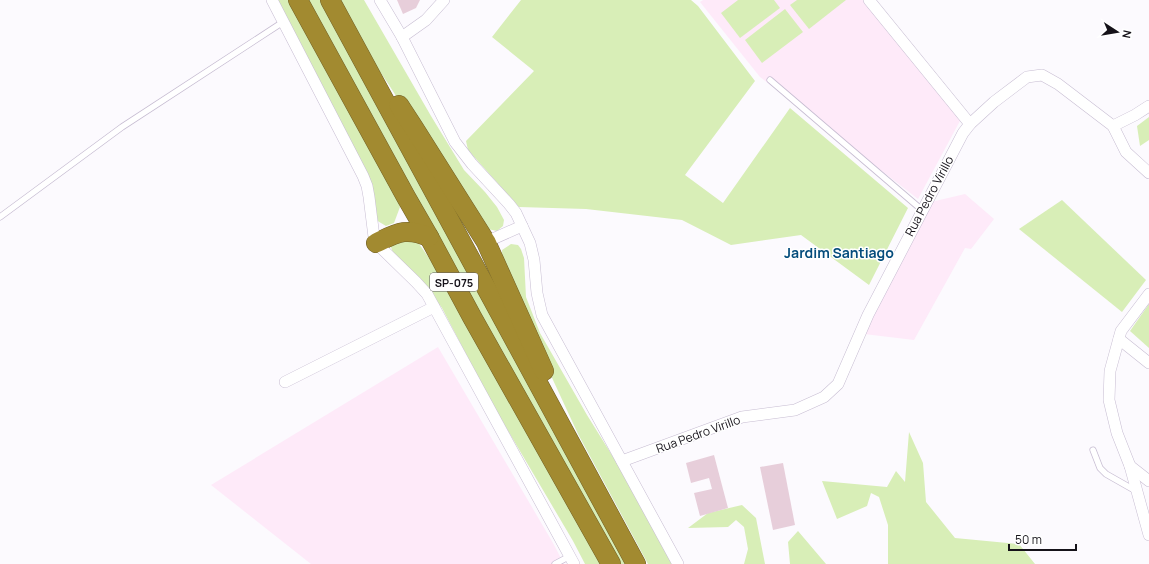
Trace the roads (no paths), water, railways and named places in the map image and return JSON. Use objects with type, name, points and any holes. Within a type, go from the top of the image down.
[{"type":"highway","name":"SP-075","points":[[298,0],[472,317],[611,564]]},
{"type":"highway","name":"SP-075","points":[[330,0],[636,564]]},
{"type":"highway","points":[[345,28],[414,128],[486,242],[561,409],[579,459]]},
{"type":"highway","points":[[375,240],[399,223],[405,213],[406,197]]},
{"type":"highway","points":[[375,240],[406,232],[418,232],[429,237]]},
{"type":"street","points":[[272,0],[363,176],[367,186],[375,240],[416,282],[434,306],[572,560]]},
{"type":"street","points":[[380,0],[402,37],[455,142],[472,164],[513,209],[522,226],[530,243],[534,260],[537,294],[542,315],[678,564]]},
{"type":"street","points":[[402,37],[426,20],[444,0]]},
{"type":"street","points":[[869,0],[970,124]]},
{"type":"street","name":"Rua Pedro Virillo","points":[[622,461],[742,417],[795,410],[824,397],[838,384],[868,315],[963,133],[970,124],[994,102],[1027,77],[1042,75],[1058,84],[1113,126],[1126,152],[1149,173]]},
{"type":"street","points":[[1113,126],[1136,115],[1149,106]]},
{"type":"street","points":[[486,242],[522,226]]},
{"type":"street","points":[[1149,294],[1121,331],[1110,371],[1109,400],[1117,433],[1130,466],[1149,535]]},
{"type":"street","points":[[285,382],[434,306]]},
{"type":"street","points":[[1119,339],[1149,363]]},
{"type":"street","points":[[1130,466],[1149,481]]},
{"type":"lane","points":[[0,217],[122,127],[283,22]]},
{"type":"lane","points":[[770,80],[922,210]]},
{"type":"lane","points":[[1093,450],[1100,468],[1106,474],[1138,492]]},
{"type":"lane","points":[[555,564],[572,560]]},
{"type":"district","name":"Jardim Santiago","points":[[839,252]]}]
